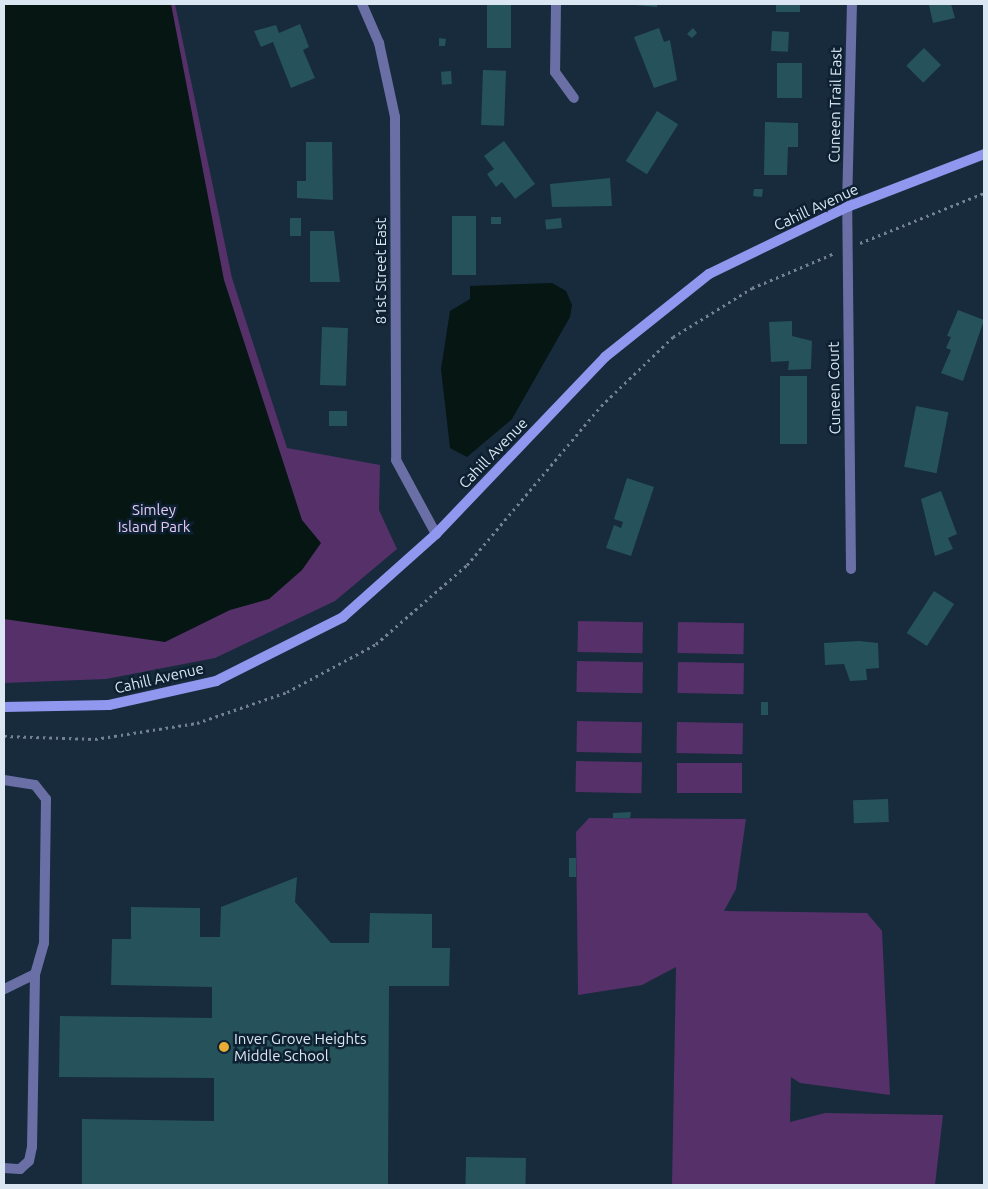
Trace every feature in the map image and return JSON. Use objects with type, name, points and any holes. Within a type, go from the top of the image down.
[{"type":"street","name":"81st Street East","points":[[362,4],[379,43],[396,117],[396,460],[436,534]]},
{"type":"street","points":[[556,4],[555,72],[574,98]]},
{"type":"street","name":"Cuneen Trail East","points":[[847,207],[852,4]]},
{"type":"street","name":"Cahill Avenue","points":[[4,707],[110,705],[216,681],[343,617],[436,534],[627,339],[709,274],[847,207],[984,154]]},
{"type":"street","name":"Cuneen Court","points":[[847,207],[851,569]]},
{"type":"street","points":[[4,780],[35,785],[46,799],[44,943],[35,974],[31,1154],[20,1169],[4,1168]]},
{"type":"street","points":[[4,988],[35,974]]},
{"type":"path","points":[[4,736],[95,739],[197,723],[287,692],[376,644],[467,565],[601,406],[673,337],[752,288],[984,193]]},
{"type":"green space","name":"Simley Island Park","points":[[4,4],[175,4],[232,278],[287,448],[380,465],[379,510],[397,549],[335,601],[215,658],[106,679],[4,683]]},
{"type":"green space","points":[[578,621],[643,622],[642,653],[577,652]]},
{"type":"green space","points":[[678,622],[744,623],[743,654],[677,653]]},
{"type":"green space","points":[[577,661],[643,662],[642,693],[576,692]]},
{"type":"green space","points":[[678,662],[744,663],[743,694],[677,693]]},
{"type":"green space","points":[[577,721],[642,722],[641,753],[576,752]]},
{"type":"green space","points":[[677,722],[743,723],[742,754],[676,753]]},
{"type":"green space","points":[[576,761],[642,762],[641,793],[575,792]]},
{"type":"green space","points":[[677,763],[742,763],[742,793],[677,793]]},
{"type":"green space","points":[[589,818],[746,819],[736,889],[724,911],[867,913],[882,931],[890,1095],[800,1083],[791,1077],[790,1122],[825,1113],[943,1115],[935,1185],[672,1185],[676,967],[642,985],[578,995],[576,832]]},
{"type":"shaded area","name":"Simley Island Park","points":[[4,4],[171,4],[224,280],[302,520],[321,543],[302,570],[269,599],[230,610],[165,642],[4,619]]},
{"type":"shaded area","points":[[552,283],[566,291],[572,305],[570,317],[512,419],[467,457],[450,448],[441,369],[450,311],[470,299],[470,286]]},
{"type":"building","points":[[487,4],[511,4],[511,48],[487,48]]},
{"type":"building","points":[[657,4],[657,7],[635,5]]},
{"type":"building","points":[[776,4],[800,4],[800,12],[776,12]]},
{"type":"building","points":[[925,4],[951,4],[955,18],[933,23],[929,5]]},
{"type":"building","points":[[300,24],[309,47],[303,50],[315,78],[291,88],[273,42],[261,47],[254,31],[276,25],[279,33]]},
{"type":"building","points":[[659,28],[664,42],[670,40],[677,80],[654,88],[634,37]]},
{"type":"building","points":[[693,28],[697,33],[692,38],[687,34]]},
{"type":"building","points":[[772,31],[789,32],[788,52],[771,51]]},
{"type":"building","points":[[439,38],[446,39],[445,46],[439,46]]},
{"type":"building","points":[[924,48],[941,65],[923,83],[906,66]]},
{"type":"building","points":[[777,63],[802,63],[802,98],[777,98]]},
{"type":"building","points":[[483,70],[506,71],[504,126],[481,125]]},
{"type":"building","points":[[451,71],[452,84],[442,85],[441,72]]},
{"type":"building","points":[[657,111],[678,124],[647,174],[626,161]]},
{"type":"building","points":[[765,122],[798,123],[798,147],[788,147],[787,175],[764,175]]},
{"type":"building","points":[[504,141],[535,184],[515,199],[502,182],[496,187],[487,174],[494,169],[484,156]]},
{"type":"building","points":[[306,142],[332,142],[333,200],[297,198],[297,181],[306,181]]},
{"type":"building","points":[[610,178],[612,206],[552,207],[550,184]]},
{"type":"building","points":[[754,189],[763,189],[762,197],[753,196]]},
{"type":"building","points":[[452,216],[476,216],[476,275],[452,275]]},
{"type":"building","points":[[491,217],[501,217],[501,224],[491,224]]},
{"type":"building","points":[[290,218],[301,218],[301,236],[290,236]]},
{"type":"building","points":[[561,218],[562,228],[546,230],[545,220]]},
{"type":"building","points":[[310,231],[334,231],[340,282],[310,282]]},
{"type":"building","points":[[958,310],[984,320],[963,381],[941,373],[951,350],[946,348],[951,337],[947,336]]},
{"type":"building","points":[[792,321],[792,336],[812,341],[811,369],[788,370],[789,361],[771,362],[769,322]]},
{"type":"building","points":[[322,327],[348,328],[346,386],[320,385]]},
{"type":"building","points":[[780,376],[807,376],[807,444],[780,444]]},
{"type":"building","points":[[916,406],[948,412],[937,473],[904,467]]},
{"type":"building","points":[[329,411],[347,411],[347,426],[329,426]]},
{"type":"building","points":[[627,478],[654,487],[631,556],[606,548],[614,525],[621,528],[623,522],[614,519]]},
{"type":"building","points":[[941,491],[957,534],[948,538],[953,549],[935,556],[921,499]]},
{"type":"building","points":[[934,591],[954,604],[927,646],[907,633]]},
{"type":"building","points":[[859,641],[878,643],[879,668],[866,669],[867,680],[850,681],[844,664],[825,665],[824,643]]},
{"type":"building","points":[[761,702],[768,702],[768,715],[761,715]]},
{"type":"building","points":[[888,799],[889,822],[854,823],[853,800]]},
{"type":"building","points":[[631,812],[630,818],[613,818],[613,813]]},
{"type":"building","points":[[569,858],[576,858],[576,877],[569,877]]},
{"type":"building","name":"Inver Grove Heights Middle School","points":[[297,877],[295,902],[331,943],[369,943],[370,913],[432,914],[432,948],[450,948],[449,986],[389,986],[388,1185],[82,1185],[82,1119],[214,1121],[214,1078],[59,1077],[60,1016],[212,1018],[212,987],[111,985],[112,939],[131,939],[131,907],[200,908],[200,937],[220,937],[221,907]]},
{"type":"building","points":[[466,1157],[526,1158],[526,1185],[466,1185]]},
{"type":"place","name":"Inver Grove Heights Middle School","points":[[224,1047]]}]
